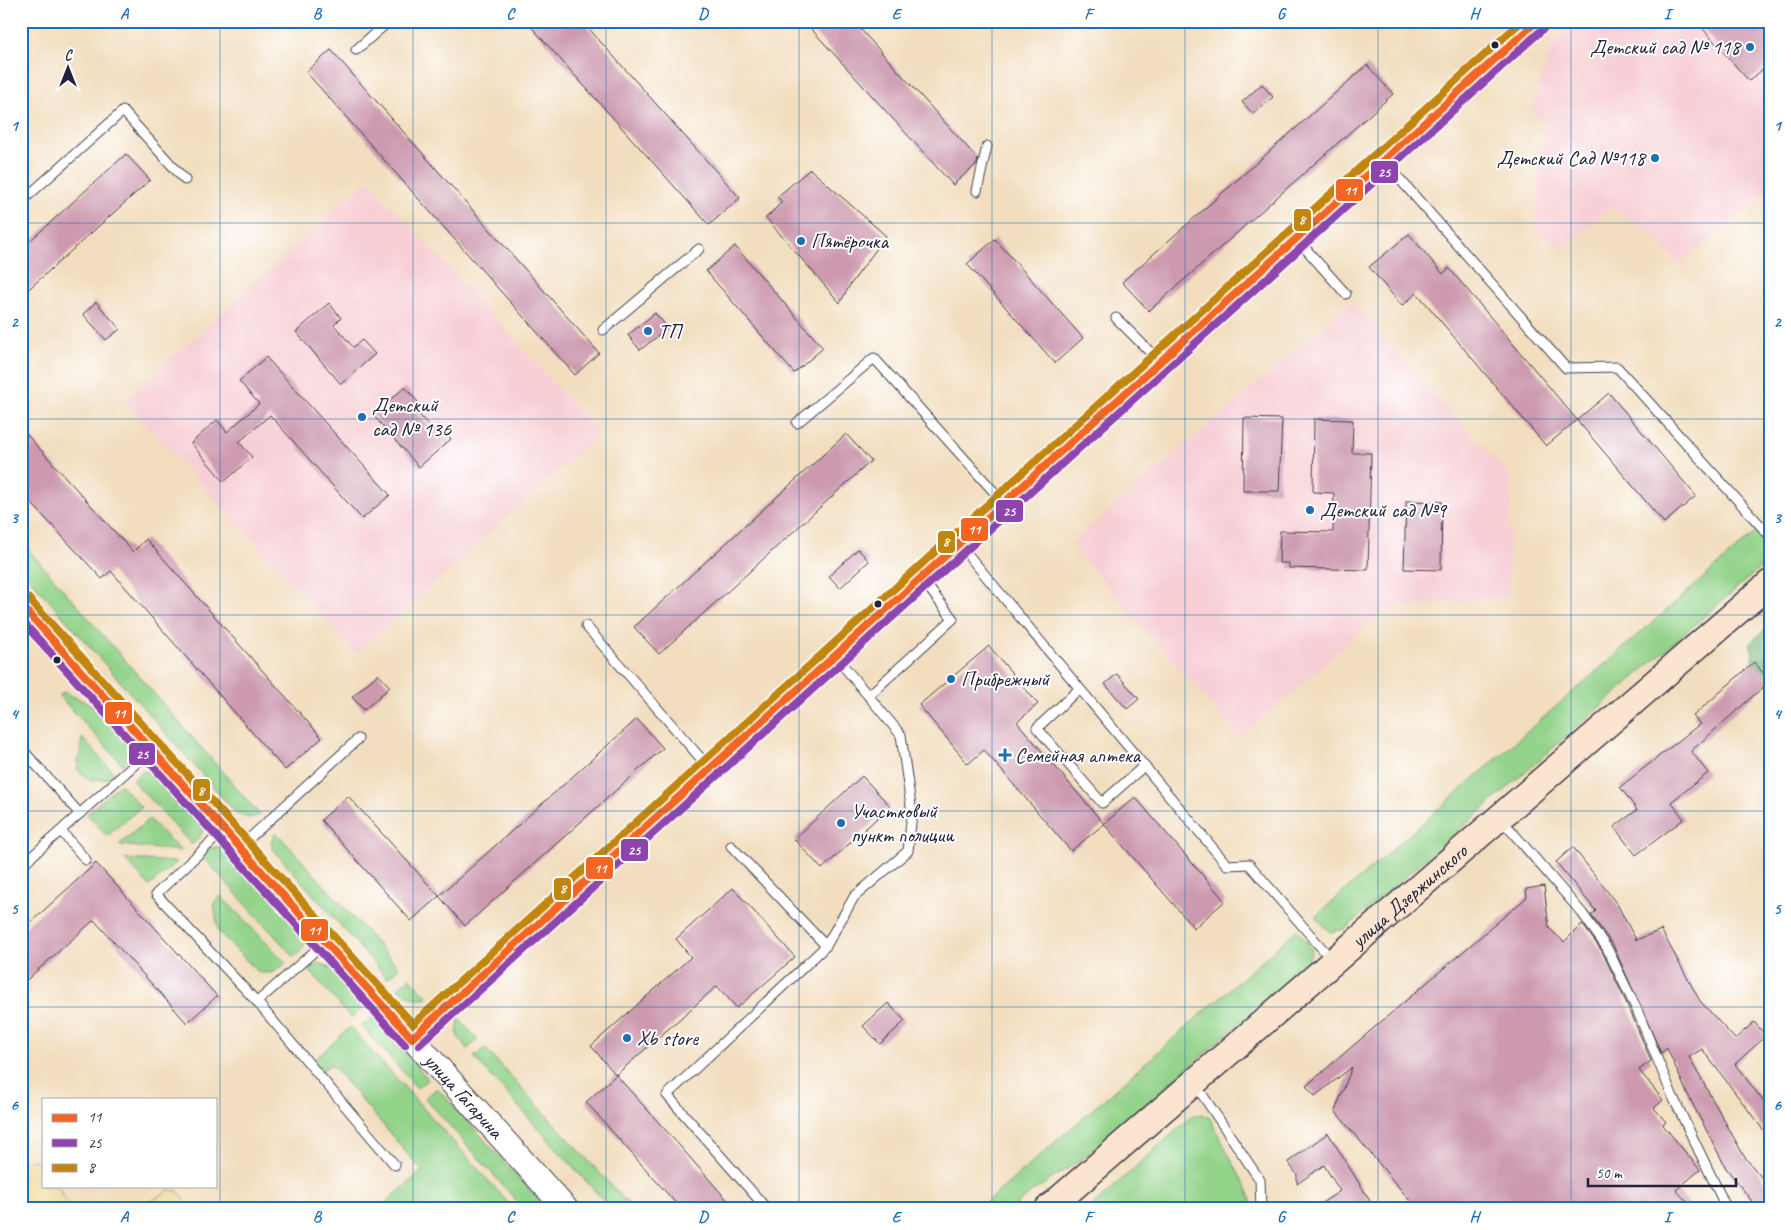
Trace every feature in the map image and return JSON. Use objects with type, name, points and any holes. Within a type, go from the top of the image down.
[{"type":"main road","name":"улица Дзержинского","points":[[1048,1209],[1770,583]]},
{"type":"street","points":[[412,1038],[1536,21]]},
{"type":"street","name":"улица Гагарина","points":[[21,605],[566,1209]]},
{"type":"lane","points":[[356,50],[389,21]]},
{"type":"lane","points":[[21,202],[123,112],[185,180]]},
{"type":"lane","points":[[977,191],[987,146]]},
{"type":"lane","points":[[1383,160],[1566,368],[1617,367],[1770,536]]},
{"type":"lane","points":[[1296,238],[1346,294]]},
{"type":"lane","points":[[603,330],[699,249]]},
{"type":"lane","points":[[1116,318],[1160,362]]},
{"type":"lane","points":[[797,423],[874,358],[1004,503]]},
{"type":"lane","points":[[959,544],[1227,865],[1249,864],[1333,962]]},
{"type":"lane","points":[[868,696],[953,619],[921,578]]},
{"type":"lane","points":[[586,626],[710,769]]},
{"type":"lane","points":[[767,1209],[667,1096],[826,946],[854,897],[908,850],[912,814],[901,735],[835,656]]},
{"type":"lane","points":[[1080,689],[1037,728],[1102,803],[1144,766]]},
{"type":"lane","points":[[240,847],[358,739]]},
{"type":"lane","points":[[21,748],[80,814]]},
{"type":"lane","points":[[21,866],[152,749]]},
{"type":"lane","points":[[1500,817],[1582,913],[1607,948],[1637,1010],[1673,1098],[1727,1209]]},
{"type":"lane","points":[[224,830],[156,894],[256,1002],[395,1165]]},
{"type":"lane","points":[[62,831],[86,860]]},
{"type":"lane","points":[[731,846],[826,946]]},
{"type":"lane","points":[[256,1002],[325,942]]},
{"type":"lane","points":[[1194,1082],[1260,1180],[1261,1209]]},
{"type":"shaded area","name":"Детский Сад №118","points":[[1579,21],[1770,21],[1770,191],[1679,264],[1645,230],[1611,208],[1563,249],[1536,230],[1543,125],[1532,108],[1551,46]]},
{"type":"shaded area","name":"Детский сад № 136","points":[[368,180],[599,433],[356,654],[125,401]]},
{"type":"shaded area","name":"Детский сад №9","points":[[1351,302],[1511,477],[1508,597],[1388,608],[1240,738],[1071,544]]},
{"type":"green space","points":[[1756,532],[1769,546],[1769,560],[1345,929],[1330,932],[1315,917]]},
{"type":"green space","points":[[27,548],[260,815],[248,818],[237,814],[21,569],[21,553]]},
{"type":"green space","points":[[1770,625],[1770,679],[1754,662],[1750,643]]},
{"type":"green space","points":[[64,692],[100,709],[128,739],[132,747],[131,754],[123,765],[59,696]]},
{"type":"green space","points":[[82,738],[115,774],[106,779],[89,780],[77,769]]},
{"type":"green space","points":[[153,770],[176,787],[199,814],[203,822],[203,829],[192,845],[132,780],[142,772]]},
{"type":"green space","points":[[120,784],[141,807],[107,836],[87,814]]},
{"type":"green space","points":[[149,819],[181,851],[119,845]]},
{"type":"green space","points":[[276,832],[399,968],[387,978],[273,849],[271,842]]},
{"type":"green space","points":[[220,847],[230,853],[304,932],[304,946],[294,957],[201,855],[209,848]]},
{"type":"green space","points":[[125,859],[177,862],[149,886]]},
{"type":"green space","points":[[221,896],[286,963],[273,972],[258,972],[218,931],[214,902]]},
{"type":"green space","points":[[1297,930],[1312,949],[1307,965],[1086,1156],[1032,1192],[1012,1209],[979,1209]]},
{"type":"green space","points":[[318,963],[334,969],[366,1004],[351,1018],[308,969]]},
{"type":"green space","points":[[410,978],[428,997],[412,997],[398,988]]},
{"type":"green space","points":[[372,1016],[428,1079],[417,1088],[362,1026]]},
{"type":"green space","points":[[459,1019],[478,1040],[467,1049],[457,1035]]},
{"type":"green space","points":[[350,1027],[514,1209],[378,1209],[422,1171],[331,1064],[318,1074],[309,1065]]},
{"type":"green space","points":[[485,1048],[633,1209],[611,1209],[474,1057]]},
{"type":"green space","points":[[437,1088],[547,1209],[524,1209],[425,1098]]},
{"type":"green space","points":[[1202,1114],[1209,1117],[1251,1197],[1250,1209],[1089,1209],[1192,1116]]},
{"type":"sand","points":[[36,1160],[42,1165],[42,1188],[59,1188],[66,1202],[76,1209],[21,1209],[21,1161]]},
{"type":"sand","points":[[169,1190],[178,1191],[192,1209],[138,1209]]},
{"type":"building","points":[[526,21],[582,21],[740,198],[709,225]]},
{"type":"building","points":[[804,21],[853,21],[978,159],[977,164],[953,185]]},
{"type":"building","name":"Детский сад № 118","points":[[1696,21],[1747,21],[1753,28],[1761,21],[1770,21],[1770,63],[1749,81]]},
{"type":"building","points":[[331,50],[599,353],[575,375],[306,72]]},
{"type":"building","points":[[1367,65],[1393,94],[1149,311],[1122,282]]},
{"type":"building","points":[[1262,84],[1273,97],[1253,114],[1242,102]]},
{"type":"building","points":[[126,154],[150,180],[21,296],[21,249]]},
{"type":"building","points":[[810,169],[886,236],[850,285],[840,303],[766,218],[782,202],[777,197]]},
{"type":"building","points":[[1409,234],[1443,274],[1449,268],[1577,420],[1546,446],[1417,293],[1402,306],[1369,267]]},
{"type":"building","points":[[995,239],[1083,338],[1055,363],[967,264]]},
{"type":"building","points":[[735,246],[823,348],[794,373],[706,271]]},
{"type":"building","points":[[96,302],[120,329],[106,340],[83,314]]},
{"type":"building","points":[[329,303],[341,318],[334,325],[353,347],[362,340],[375,354],[341,384],[296,332]]},
{"type":"building","name":"ТП","points":[[655,313],[668,328],[640,350],[628,335]]},
{"type":"building","points":[[266,357],[390,495],[362,519],[270,415],[239,442],[252,457],[224,482],[191,443],[217,420],[227,432],[259,404],[239,381]]},
{"type":"building","points":[[405,387],[418,402],[412,407],[433,430],[439,425],[451,439],[419,467],[373,415]]},
{"type":"building","points":[[1609,393],[1696,496],[1664,523],[1577,420]]},
{"type":"building","points":[[1244,418],[1282,419],[1279,491],[1243,491]]},
{"type":"building","points":[[1314,419],[1353,420],[1352,453],[1371,453],[1368,570],[1289,568],[1289,563],[1279,563],[1280,531],[1333,532],[1334,493],[1313,492]]},
{"type":"building","points":[[21,428],[133,552],[146,539],[322,738],[285,770],[111,571],[102,579],[21,492]]},
{"type":"building","points":[[846,434],[871,461],[659,654],[634,627]]},
{"type":"building","points":[[1406,501],[1442,502],[1441,570],[1404,569]]},
{"type":"building","points":[[858,549],[869,561],[840,588],[829,576]]},
{"type":"building","points":[[989,646],[1038,704],[1017,722],[1104,824],[1071,851],[984,750],[968,764],[919,705]]},
{"type":"building","points":[[1754,662],[1770,681],[1691,751],[1708,773],[1671,802],[1684,819],[1636,855],[1614,827],[1637,810],[1620,787],[1700,724],[1693,716]]},
{"type":"building","points":[[378,674],[390,687],[364,710],[352,697]]},
{"type":"building","points":[[1117,674],[1139,699],[1127,709],[1105,684]]},
{"type":"building","points":[[637,719],[663,748],[465,926],[439,896]]},
{"type":"building","name":"Участковый пункт полиции","points":[[862,776],[890,806],[822,869],[794,839]]},
{"type":"building","points":[[348,796],[439,896],[411,921],[321,820]]},
{"type":"building","points":[[1135,797],[1225,901],[1194,928],[1104,824]]},
{"type":"building","points":[[1573,847],[1617,904],[1636,940],[1661,930],[1700,1001],[1735,1039],[1754,1022],[1766,1036],[1735,1064],[1770,1110],[1770,1139],[1702,1049],[1689,1057],[1744,1156],[1770,1188],[1770,1209],[1758,1209],[1726,1168],[1687,1093],[1667,1048],[1661,1053],[1613,945],[1591,915],[1596,911],[1556,862]]},
{"type":"building","points":[[96,863],[217,996],[187,1023],[94,920],[21,985],[21,931]]},
{"type":"building","points":[[1544,886],[1549,928],[1564,942],[1582,924],[1602,951],[1631,1013],[1651,1061],[1639,1070],[1663,1100],[1654,1108],[1666,1122],[1663,1125],[1700,1170],[1676,1190],[1694,1209],[1417,1209],[1335,1111],[1352,1067],[1315,1096],[1306,1086],[1527,897],[1526,889]]},
{"type":"building","points":[[733,888],[795,957],[737,1008],[717,986],[616,1075],[591,1046],[691,957],[676,939]]},
{"type":"building","points":[[888,1003],[905,1021],[880,1044],[863,1026]]},
{"type":"building","points":[[616,1075],[735,1209],[681,1209],[586,1102]]},
{"type":"building","points":[[1328,1133],[1375,1209],[1313,1209],[1340,1191],[1324,1165],[1297,1184],[1297,1175],[1288,1162]]},
{"type":"transit line","name":"8","points":[[28,598],[413,1024],[1522,21]]},
{"type":"transit line","name":"11","points":[[412,1038],[1537,21]]},
{"type":"transit line","name":"25","points":[[419,1045],[1544,28]]},
{"type":"transit line","name":"11","points":[[21,605],[412,1038]]},
{"type":"transit line","name":"25","points":[[21,620],[405,1045]]},
{"type":"place","name":"Детский сад № 118","points":[[1750,47]]},
{"type":"place","name":"Детский Сад №118","points":[[1655,158]]},
{"type":"place","name":"Пятёрочка","points":[[801,241]]},
{"type":"place","name":"ТП","points":[[648,331]]},
{"type":"place","name":"Детский сад № 136","points":[[362,417]]},
{"type":"place","name":"Детский сад №9","points":[[1310,510]]},
{"type":"place","name":"Прибрежный","points":[[951,679]]},
{"type":"place","name":"Семейная аптека","points":[[1005,755]]},
{"type":"place","name":"Участковый пункт полиции","points":[[841,823]]},
{"type":"place","name":"Xb store","points":[[627,1038]]}]
